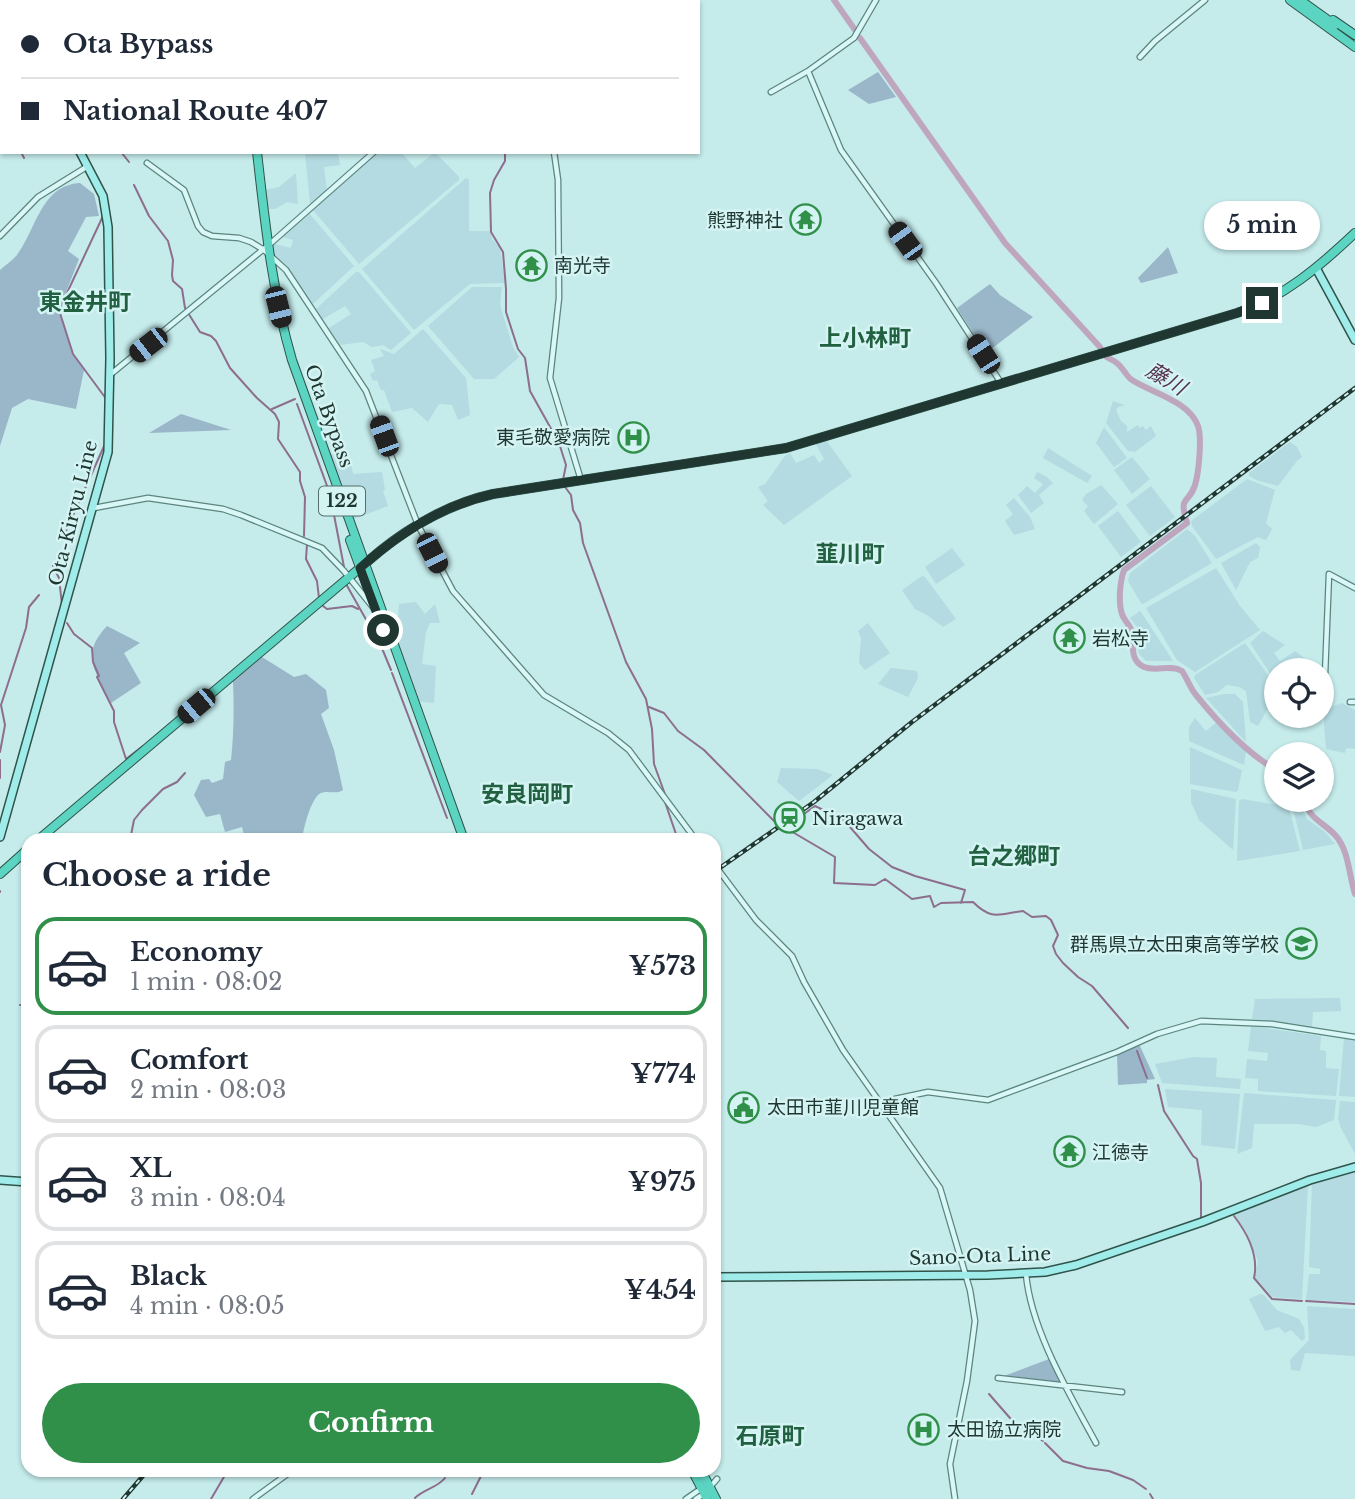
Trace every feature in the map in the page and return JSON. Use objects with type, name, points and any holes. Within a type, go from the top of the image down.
[{"type":"highway","points":[[1290,0],[1325,14],[1355,38]]},
{"type":"highway","points":[[1300,3],[1355,47]]},
{"type":"highway","points":[[1300,3],[1355,53]]},
{"type":"highway","name":"Ota Bypass","points":[[254,154],[265,249],[283,346],[458,833]]},
{"type":"highway","points":[[46,833],[398,537],[463,503],[483,496],[786,448],[1247,309],[1278,294],[1316,268],[1355,233]]},
{"type":"highway","name":"Ota Bypass","points":[[362,566],[376,611],[458,833]]},
{"type":"highway","points":[[0,874],[21,855]]},
{"type":"highway","points":[[705,1491],[716,1499]]},
{"type":"main road","name":"Ota-Kiryu Line","points":[[0,837],[94,508],[109,444],[109,249],[106,207],[81,154]]},
{"type":"main road","points":[[1316,268],[1355,340]]},
{"type":"main road","name":"Sano-Ota Line","points":[[721,1277],[1026,1274],[1076,1265],[1202,1222],[1333,1172],[1355,1167]]},
{"type":"main road","points":[[0,1180],[21,1182]]},
{"type":"street","points":[[771,92],[808,71],[855,36],[876,0]]},
{"type":"street","points":[[1140,57],[1155,41],[1205,0]]},
{"type":"street","points":[[808,71],[841,150],[942,292],[1001,383]]},
{"type":"street","points":[[111,374],[265,249],[372,154]]},
{"type":"street","points":[[554,154],[558,180],[559,298],[550,378],[551,389],[581,480]]},
{"type":"street","points":[[147,163],[184,190],[203,232],[212,236],[245,240],[265,249],[286,270],[358,376],[418,525],[453,591],[550,699],[618,740],[646,770],[691,833]]},
{"type":"street","points":[[0,236],[34,200],[88,166]]},
{"type":"street","points":[[94,508],[148,498],[223,509],[322,548],[376,611]]},
{"type":"street","points":[[1326,658],[1329,575],[1355,588]]},
{"type":"street","points":[[721,873],[756,920],[788,951],[839,1042],[940,1188],[973,1303],[975,1331],[950,1464],[955,1499]]},
{"type":"street","points":[[883,1105],[895,1099],[928,1092],[988,1100],[1117,1052],[1157,1034],[1201,1021],[1272,1024],[1355,1037]]},
{"type":"street","points":[[1026,1274],[1032,1309],[1096,1443]]},
{"type":"street","points":[[998,1378],[1122,1392]]},
{"type":"street","points":[[253,1499],[283,1477]]},
{"type":"street","points":[[696,1499],[717,1479]]},
{"type":"street","points":[[686,1499],[705,1491]]},
{"type":"shaded area","points":[[878,72],[896,97],[869,104],[848,90]]},
{"type":"shaded area","points":[[305,154],[338,154],[340,165],[324,167],[327,191],[310,204]]},
{"type":"shaded area","points":[[375,154],[403,154],[415,168],[432,154],[437,154],[459,177],[459,180],[359,264],[312,209]]},
{"type":"shaded area","points":[[296,173],[298,204],[287,202],[275,209],[267,209],[265,190],[279,187]]},
{"type":"shaded area","points":[[466,178],[469,180],[469,231],[490,231],[492,239],[500,248],[505,283],[470,284],[414,330],[362,269]]},
{"type":"shaded area","points":[[80,183],[94,194],[99,216],[86,217],[68,251],[79,259],[59,310],[73,354],[84,370],[76,409],[28,399],[12,408],[0,446],[0,270],[24,245],[48,200],[67,186]]},
{"type":"shaded area","points":[[308,212],[354,266],[313,304],[288,269],[273,255],[271,243],[291,248],[293,240],[279,236]]},
{"type":"shaded area","points":[[1168,247],[1178,273],[1141,283],[1138,278]]},
{"type":"shaded area","points":[[359,272],[411,333],[391,350],[383,345],[372,347],[363,342],[340,345],[329,328],[351,314],[345,306],[323,319],[316,309]]},
{"type":"shaded area","points":[[990,284],[1000,295],[1033,317],[986,353],[957,308]]},
{"type":"shaded area","points":[[472,287],[502,287],[500,304],[513,347],[519,357],[494,379],[474,379],[428,326]]},
{"type":"shaded area","points":[[423,329],[466,378],[470,415],[458,420],[452,405],[439,404],[428,422],[412,408],[392,412],[384,390],[381,390],[377,380],[373,381],[370,374],[375,371],[371,360],[384,356],[380,349],[394,354]]},
{"type":"shaded area","points":[[1113,401],[1125,405],[1116,410],[1121,421],[1127,426],[1127,432],[1138,425],[1146,430],[1151,426],[1156,436],[1135,452],[1128,451],[1106,423]]},
{"type":"shaded area","points":[[181,414],[231,430],[149,433]]},
{"type":"shaded area","points":[[1104,427],[1127,458],[1114,467],[1096,443]]},
{"type":"shaded area","points":[[826,440],[852,476],[784,525],[763,505],[768,501],[758,487],[765,484],[790,453],[796,463],[814,455],[819,463],[824,459],[815,443]]},
{"type":"shaded area","points":[[1290,442],[1297,447],[1302,457],[1278,486],[1249,476],[1249,473]]},
{"type":"shaded area","points":[[1048,448],[1092,476],[1087,483],[1043,458]]},
{"type":"shaded area","points":[[349,453],[353,474],[382,472],[383,491],[388,506],[354,519],[329,454]]},
{"type":"shaded area","points":[[1132,457],[1150,479],[1132,494],[1114,470]]},
{"type":"shaded area","points":[[1037,472],[1053,483],[1039,495],[1044,503],[1031,513],[1018,495],[1027,486],[1035,493],[1043,484],[1034,478]]},
{"type":"shaded area","points":[[1247,479],[1275,490],[1266,523],[1272,529],[1266,540],[1258,537],[1216,559],[1191,521]]},
{"type":"shaded area","points":[[1101,485],[1118,504],[1094,524],[1084,511],[1088,506],[1082,500],[1086,494]]},
{"type":"shaded area","points":[[1151,486],[1175,517],[1150,536],[1126,505]]},
{"type":"shaded area","points":[[1014,498],[1030,517],[1035,529],[1014,535],[1005,521],[1013,514],[1006,505]]},
{"type":"shaded area","points":[[1118,511],[1141,542],[1121,557],[1098,526]]},
{"type":"shaded area","points":[[1187,529],[1195,536],[1212,563],[1141,603],[1128,581],[1130,573]]},
{"type":"shaded area","points":[[1256,543],[1260,547],[1258,558],[1250,562],[1236,590],[1221,563]]},
{"type":"shaded area","points":[[952,548],[965,565],[936,584],[925,567]]},
{"type":"shaded area","points":[[1216,568],[1240,606],[1260,630],[1195,672],[1177,660],[1146,608]]},
{"type":"shaded area","points":[[922,576],[956,619],[943,627],[915,609],[902,590]]},
{"type":"shaded area","points":[[416,602],[425,614],[435,604],[440,623],[430,623],[426,632],[422,664],[436,666],[434,703],[418,701],[393,631],[399,604]]},
{"type":"shaded area","points":[[1140,611],[1173,661],[1146,661],[1140,655],[1137,648],[1137,627],[1130,618]]},
{"type":"shaded area","points":[[868,623],[890,653],[865,670],[859,663],[861,638],[858,631]]},
{"type":"shaded area","points":[[107,626],[140,643],[124,653],[141,683],[111,703],[96,672],[92,655],[94,646]]},
{"type":"shaded area","points":[[1263,631],[1285,645],[1274,653],[1278,658],[1264,658],[1264,664],[1250,643]]},
{"type":"shaded area","points":[[1245,643],[1264,669],[1264,715],[1258,726],[1250,722],[1246,691],[1227,685],[1218,692],[1205,695],[1194,678]]},
{"type":"shaded area","points":[[1295,651],[1304,658],[1284,658]]},
{"type":"shaded area","points":[[262,657],[294,677],[306,674],[326,690],[329,708],[321,714],[334,750],[343,790],[324,792],[317,796],[308,814],[303,833],[244,833],[242,827],[225,832],[220,814],[206,817],[194,795],[201,780],[209,779],[212,783],[223,779],[225,762],[231,760],[233,680]]},
{"type":"shaded area","points":[[891,668],[917,671],[918,678],[908,697],[878,684]]},
{"type":"shaded area","points":[[1235,694],[1243,702],[1246,742],[1206,698]]},
{"type":"shaded area","points":[[1342,703],[1355,710],[1355,749],[1346,748],[1345,753],[1334,751],[1334,742],[1325,742],[1324,728],[1334,728],[1334,706]]},
{"type":"shaded area","points":[[1195,718],[1206,731],[1218,721],[1246,752],[1244,765],[1189,741],[1189,727]]},
{"type":"shaded area","points":[[1190,747],[1242,770],[1238,790],[1236,792],[1190,784]]},
{"type":"shaded area","points":[[781,768],[817,769],[833,775],[799,801],[777,782]]},
{"type":"shaded area","points":[[1191,789],[1236,799],[1233,850],[1199,820],[1191,802]]},
{"type":"shaded area","points":[[1242,799],[1264,803],[1264,812],[1290,812],[1300,851],[1237,861],[1239,801]]},
{"type":"shaded area","points":[[1294,812],[1304,812],[1307,819],[1325,832],[1335,844],[1303,850]]},
{"type":"shaded area","points":[[1340,998],[1341,1011],[1313,1012],[1312,1028],[1252,1019],[1255,999]]},
{"type":"shaded area","points":[[1251,1026],[1321,1036],[1320,1050],[1326,1051],[1326,1068],[1339,1069],[1336,1096],[1258,1091],[1258,1079],[1245,1078],[1247,1059],[1267,1061],[1268,1053],[1248,1051]]},
{"type":"shaded area","points":[[1344,1038],[1355,1040],[1355,1097],[1339,1096]]},
{"type":"shaded area","points":[[1139,1044],[1155,1079],[1147,1080],[1147,1083],[1118,1085],[1117,1054]]},
{"type":"shaded area","points":[[1194,1057],[1217,1058],[1216,1077],[1241,1079],[1240,1089],[1162,1083],[1155,1064]]},
{"type":"shaded area","points":[[1165,1089],[1240,1094],[1235,1149],[1201,1145],[1202,1110],[1168,1107]]},
{"type":"shaded area","points":[[1244,1093],[1336,1100],[1334,1120],[1316,1127],[1299,1124],[1254,1124],[1252,1148],[1237,1154]]},
{"type":"shaded area","points":[[1340,1101],[1355,1102],[1355,1154],[1338,1119]]},
{"type":"shaded area","points":[[1355,1171],[1355,1302],[1306,1300],[1309,1274],[1320,1274],[1320,1269],[1309,1267],[1312,1184]]},
{"type":"shaded area","points":[[1308,1186],[1302,1299],[1272,1297],[1255,1277],[1258,1261],[1246,1231],[1234,1214]]},
{"type":"shaded area","points":[[1260,1294],[1277,1310],[1299,1319],[1304,1328],[1305,1338],[1302,1341],[1291,1330],[1285,1333],[1279,1327],[1265,1331],[1249,1299]]},
{"type":"shaded area","points":[[1307,1306],[1355,1309],[1355,1356],[1305,1353],[1300,1371],[1291,1370],[1290,1360],[1309,1340]]},
{"type":"shaded area","points":[[1049,1359],[1061,1380],[1059,1383],[1004,1376]]},
{"type":"waterway","name":"藤川","points":[[834,0],[855,30]]},
{"type":"waterway","name":"藤川","points":[[860,38],[1005,243],[1128,377],[1169,398],[1193,417],[1199,431],[1200,455],[1195,485],[1184,504],[1187,523],[1124,570],[1120,592],[1121,609],[1131,630],[1133,652],[1139,664],[1149,668],[1173,668],[1182,671],[1194,692],[1223,726],[1264,762]]},
{"type":"waterway","points":[[22,154],[24,158]]},
{"type":"waterway","points":[[123,154],[129,162]]},
{"type":"waterway","points":[[505,154],[505,161],[490,193],[491,232],[503,252],[506,312],[518,349],[525,358],[530,391],[559,443],[566,465],[563,480]]},
{"type":"waterway","points":[[134,185],[149,216],[168,241],[173,260],[173,281],[182,289],[185,308],[200,332],[216,341],[230,368],[275,414],[279,422],[278,439],[300,472],[305,497],[304,536]]},
{"type":"waterway","points":[[103,216],[59,310],[73,354],[107,400]]},
{"type":"waterway","points":[[272,409],[295,399]]},
{"type":"waterway","points":[[297,404],[330,494],[344,567]]},
{"type":"waterway","points":[[66,531],[105,444]]},
{"type":"waterway","points":[[565,487],[571,495],[583,543],[626,662],[646,699],[652,729],[654,764],[666,797]]},
{"type":"waterway","points":[[307,544],[306,559],[317,581],[319,598]]},
{"type":"waterway","points":[[53,566],[59,578],[62,605]]},
{"type":"waterway","points":[[346,584],[381,646],[391,670]]},
{"type":"waterway","points":[[0,752],[5,725],[1,705],[26,628],[29,607],[39,595]]},
{"type":"waterway","points":[[323,606],[327,609],[352,606],[358,609]]},
{"type":"waterway","points":[[67,623],[74,634],[92,648],[93,662],[99,676],[97,677],[114,711],[114,722],[126,759],[143,746]]},
{"type":"waterway","points":[[392,673],[447,818]]},
{"type":"waterway","points":[[649,707],[664,713],[678,731],[704,750],[776,823]]},
{"type":"waterway","points":[[0,760],[0,778]]},
{"type":"waterway","points":[[131,833],[134,820],[142,810],[163,789],[177,782],[185,773]]},
{"type":"waterway","points":[[665,802],[676,833]]},
{"type":"waterway","points":[[786,827],[815,806],[844,820],[869,849],[892,867],[965,890],[961,903]]},
{"type":"waterway","name":"藤川","points":[[1310,812],[1340,842],[1355,894]]},
{"type":"waterway","points":[[784,827],[835,857],[834,883],[875,885],[885,879],[912,899],[930,896],[934,907],[941,903],[973,902],[991,914],[1023,911],[1032,917],[1046,916],[1058,935],[1053,946],[1056,954],[1078,977],[1092,986],[1128,1028]]},
{"type":"waterway","points":[[1137,1051],[1147,1078]]},
{"type":"waterway","points":[[1158,1085],[1164,1111],[1197,1159],[1201,1183],[1201,1219]]},
{"type":"waterway","points":[[1234,1216],[1244,1230],[1254,1253],[1254,1278],[1272,1299],[1302,1301]]},
{"type":"waterway","points":[[1306,1301],[1355,1304]]},
{"type":"waterway","points":[[989,1394],[1010,1418],[1043,1441]]},
{"type":"waterway","points":[[1045,1443],[1063,1461],[1109,1471],[1133,1480],[1146,1489]]},
{"type":"waterway","points":[[211,1499],[224,1477]]},
{"type":"waterway","points":[[472,1494],[480,1477]]},
{"type":"waterway","points":[[415,1498],[445,1478]]},
{"type":"waterway","points":[[1150,1494],[1153,1499]]},
{"type":"railway","points":[[721,867],[814,802],[912,722],[1355,388]]},
{"type":"railway","points":[[123,1499],[142,1477]]},
{"type":"place","name":"熊野神社","points":[[806,220]]},
{"type":"place","name":"南光寺","points":[[531,265]]},
{"type":"place","name":"東毛敬愛病院","points":[[633,437]]},
{"type":"place","name":"岩松寺","points":[[1069,638]]},
{"type":"place","name":"Niragawa","points":[[789,818]]},
{"type":"place","name":"群馬県立太田東高等学校","points":[[1302,944]]},
{"type":"place","name":"太田市韮川児童館","points":[[744,1107]]},
{"type":"place","name":"江徳寺","points":[[1069,1152]]},
{"type":"place","name":"太田協立病院","points":[[924,1429]]},
{"type":"district","name":"東金井町","points":[[85,302]]},
{"type":"district","name":"上小林町","points":[[865,338]]},
{"type":"district","name":"韮川町","points":[[850,554]]},
{"type":"district","name":"安良岡町","points":[[527,794]]},
{"type":"district","name":"台之郷町","points":[[1014,856]]},
{"type":"district","name":"石原町","points":[[770,1436]]},
{"type":"route","points":[[383,630],[360,568],[408,530],[463,503],[493,494],[786,448],[1237,313],[1262,303]]}]
